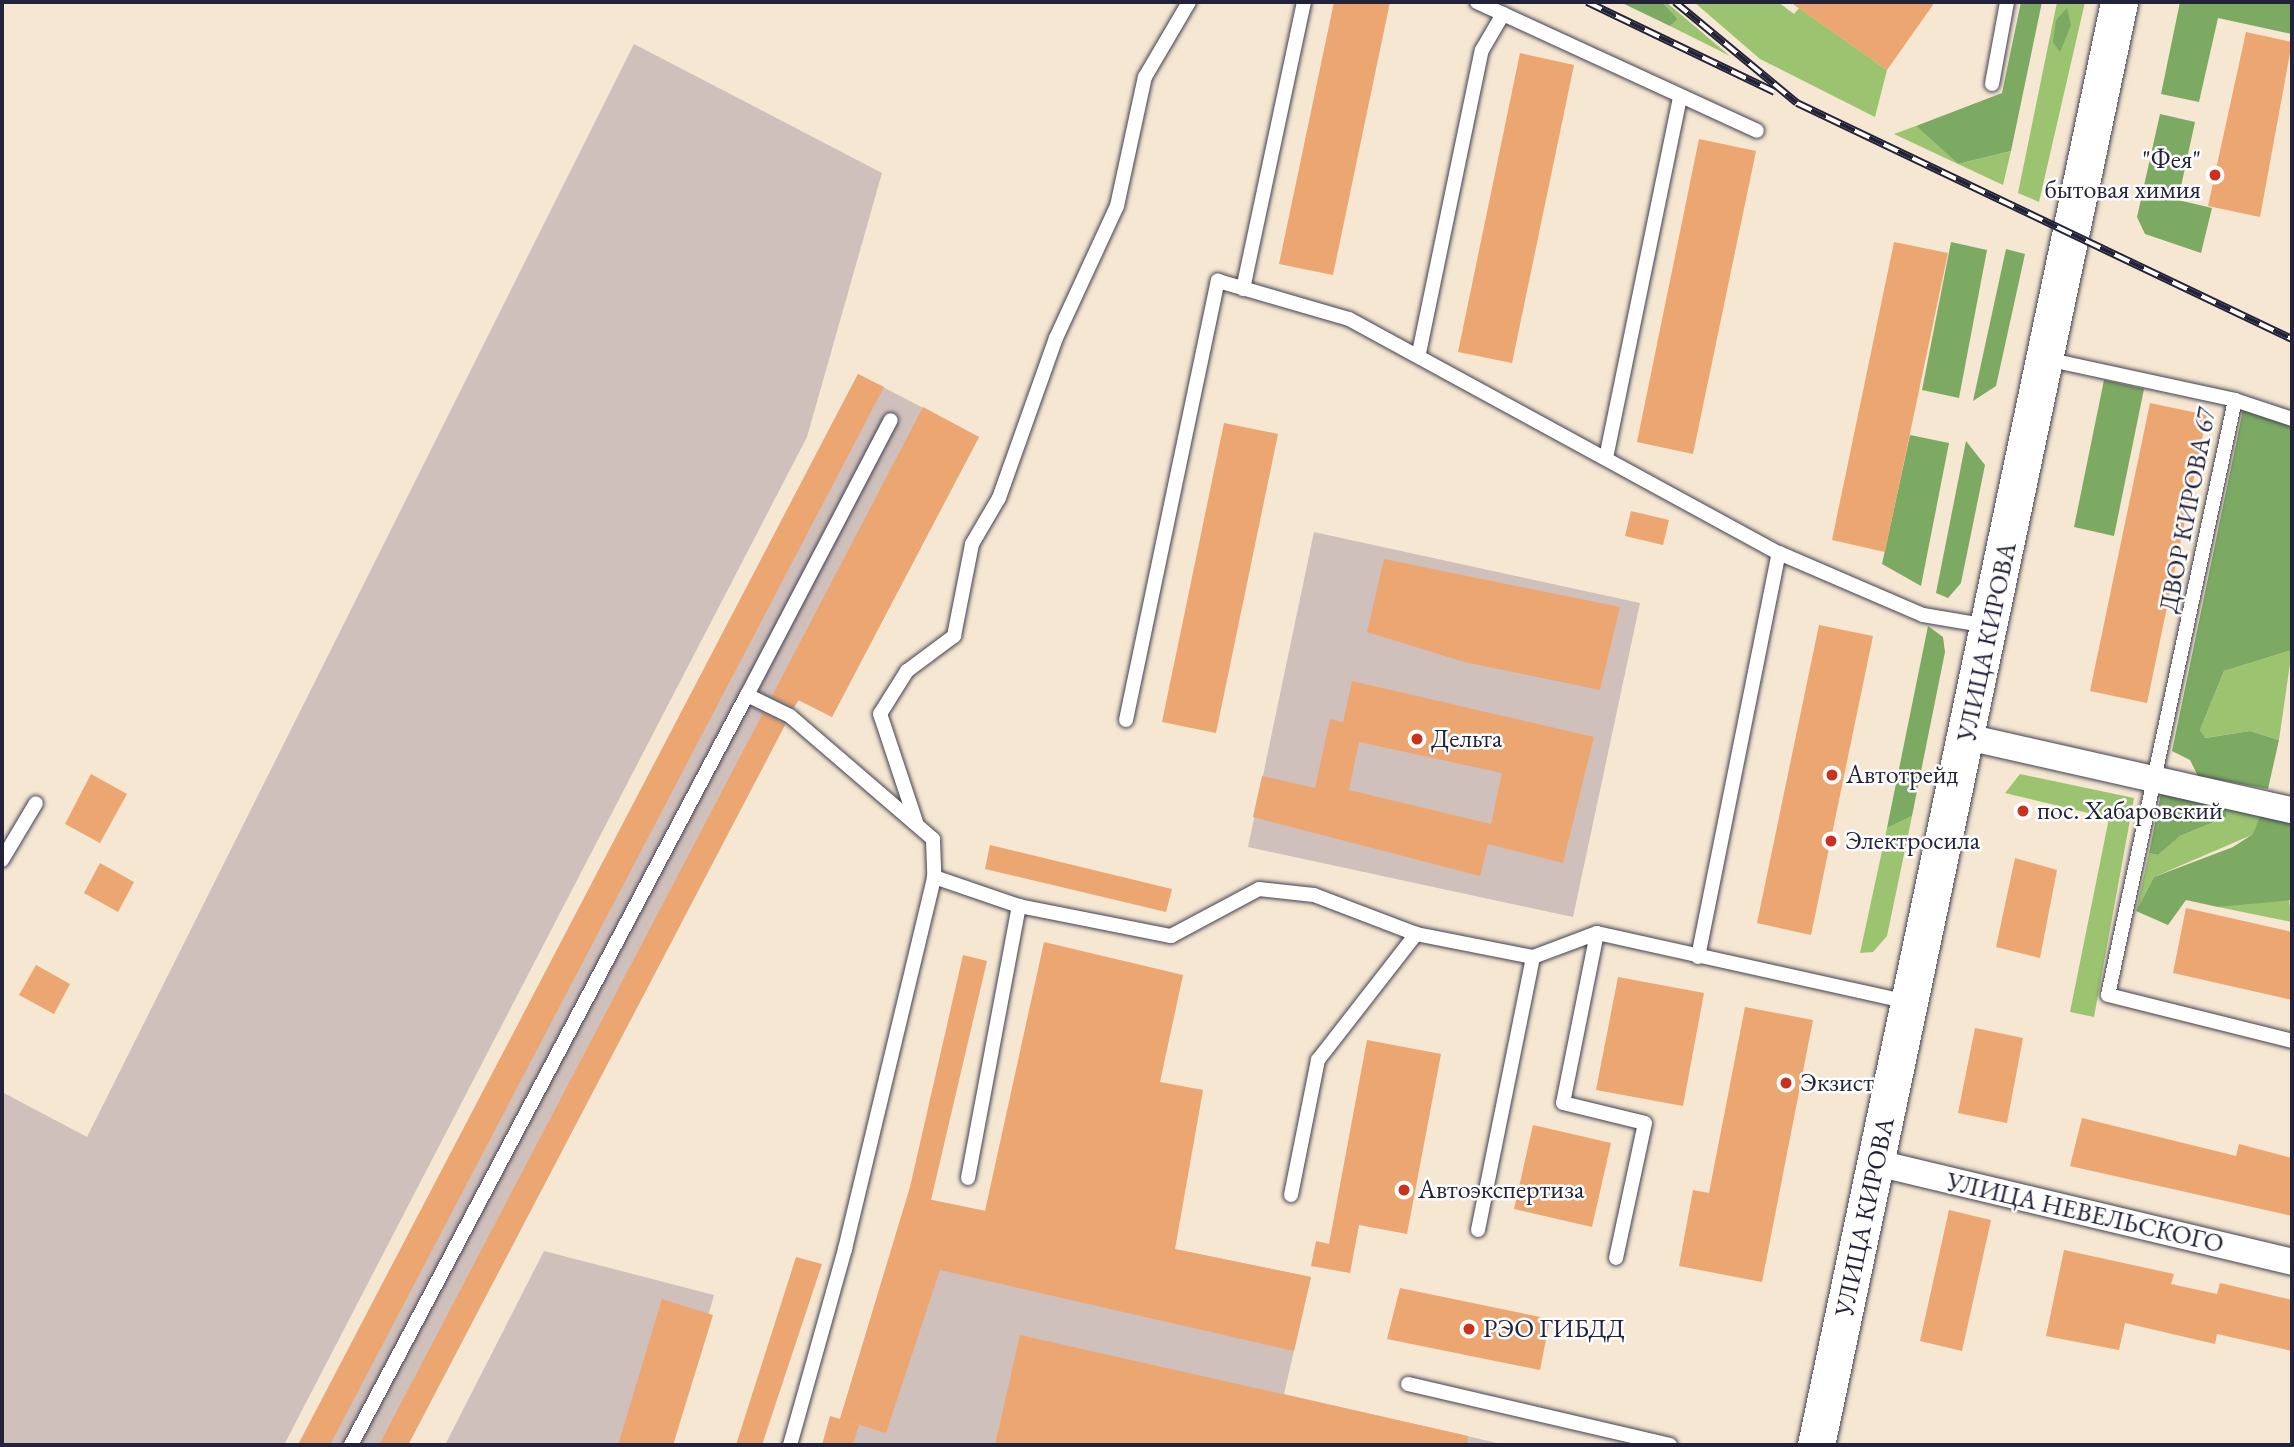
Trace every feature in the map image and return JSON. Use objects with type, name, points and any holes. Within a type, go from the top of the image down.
[{"type":"main road","name":"УЛИЦА КИРОВА","points":[[1816,1445],[1967,737],[2119,2]]},
{"type":"street","points":[[1967,737],[2292,810]]},
{"type":"street","name":"УЛИЦА НЕВЕЛЬСКОГО","points":[[1877,1163],[2292,1262]]},
{"type":"lane","points":[[917,824],[880,715],[907,671],[954,636],[972,544],[999,498],[1056,338],[1118,206],[1145,77],[1189,2]]},
{"type":"lane","points":[[1243,289],[1304,2]]},
{"type":"lane","points":[[1477,2],[1757,131]]},
{"type":"lane","points":[[1992,84],[2007,2]]},
{"type":"lane","points":[[1419,353],[1482,50],[1503,14]]},
{"type":"lane","points":[[1606,458],[1680,96]]},
{"type":"lane","points":[[1126,720],[1218,281],[1349,319],[1419,353],[1779,553],[1923,615],[1990,626]]},
{"type":"lane","name":"ДВОР КИРОВА 67","points":[[2046,359],[2235,400],[2158,778],[2108,995],[2292,1041]]},
{"type":"lane","points":[[2235,400],[2292,419]]},
{"type":"lane","points":[[351,1445],[891,420]]},
{"type":"lane","points":[[1698,957],[1779,553]]},
{"type":"lane","points":[[747,695],[790,716],[933,839],[934,877],[845,1249],[790,1445]]},
{"type":"lane","points":[[2,860],[36,803]]},
{"type":"lane","points":[[934,877],[1019,906],[1171,936],[1259,889],[1314,895],[1416,934],[1533,957],[1597,933],[1910,1002]]},
{"type":"lane","points":[[968,1178],[1019,906]]},
{"type":"lane","points":[[1597,933],[1563,1102],[1645,1123],[1616,1258]]},
{"type":"lane","points":[[1291,1195],[1318,1060],[1416,934]]},
{"type":"lane","points":[[1478,1230],[1533,957]]},
{"type":"lane","points":[[1408,1384],[1665,1444]]},
{"type":"shaded area","points":[[634,44],[882,173],[807,437],[284,1445],[2,1445],[2,1092],[87,1137]]},
{"type":"shaded area","points":[[858,374],[979,437],[832,717],[798,700],[408,1445],[298,1445]]},
{"type":"shaded area","points":[[1314,532],[1640,603],[1573,917],[1248,847]]},
{"type":"shaded area","points":[[908,1195],[1311,1277],[1284,1394],[1506,1445],[853,1445],[858,1425],[840,1419]]},
{"type":"shaded area","points":[[544,1251],[714,1295],[673,1445],[445,1445]]},
{"type":"green space","points":[[1620,2],[1662,2],[1678,19],[1670,26]]},
{"type":"green space","points":[[1662,2],[1666,2],[1730,56],[1670,26],[1678,19]]},
{"type":"green space","points":[[1694,2],[1778,2],[1794,14],[1799,8],[1887,70],[1875,117],[1760,59]]},
{"type":"green space","points":[[2021,2],[2042,2],[2011,151],[1958,164],[1916,126],[2002,93]]},
{"type":"green space","points":[[2057,2],[2085,2],[2039,202],[2018,193]]},
{"type":"green space","points":[[2180,2],[2292,2],[2292,34],[2218,18],[2199,102],[2161,94]]},
{"type":"green space","points":[[2067,8],[2071,25],[2060,52],[2053,42],[2056,20]]},
{"type":"green space","points":[[2160,114],[2195,122],[2178,200],[2212,208],[2201,253],[2145,234],[2137,217]]},
{"type":"green space","points":[[1916,126],[1958,164],[1894,134]]},
{"type":"green space","points":[[2011,151],[2003,185],[1958,164]]},
{"type":"green space","points":[[1951,242],[1987,250],[1959,398],[1922,390]]},
{"type":"green space","points":[[2006,249],[2025,254],[1996,386],[1973,401]]},
{"type":"green space","points":[[2104,380],[2144,389],[2114,536],[2074,527]]},
{"type":"green space","points":[[2243,410],[2292,427],[2292,650],[2224,671],[2200,730],[2205,738],[2250,731],[2279,740],[2268,789],[2198,776],[2190,760],[2172,751]]},
{"type":"green space","points":[[1910,435],[1949,443],[1921,586],[1882,564]]},
{"type":"green space","points":[[1966,441],[1985,465],[1961,583],[1948,598],[1936,593]]},
{"type":"green space","points":[[1928,626],[1943,637],[1945,652],[1912,816],[1887,828]]},
{"type":"green space","points":[[2292,650],[2279,740],[2250,731],[2204,738],[2200,730],[2224,671]]},
{"type":"green space","points":[[2020,774],[2134,798],[2094,1017],[2070,1012],[2109,818],[2005,793]]},
{"type":"green space","points":[[2162,789],[2227,804],[2226,817],[2180,836],[2158,855],[2149,853]]},
{"type":"green space","points":[[2227,804],[2262,811],[2254,834],[2154,877],[2136,911],[2149,853],[2158,855],[2180,836],[2226,817]]},
{"type":"green space","points":[[2262,811],[2292,818],[2292,900],[2218,907],[2186,900],[2168,925],[2136,911],[2154,877],[2233,847],[2253,834]]},
{"type":"green space","points":[[1912,816],[1887,936],[1873,952],[1860,953],[1887,828]]},
{"type":"green space","points":[[2289,899],[2292,922],[2218,907],[2244,903]]},
{"type":"building","points":[[1334,2],[1390,2],[1333,275],[1279,264]]},
{"type":"building","points":[[1790,2],[1935,2],[1887,70]]},
{"type":"building","points":[[2246,32],[2292,42],[2260,217],[2208,206]]},
{"type":"building","points":[[1520,53],[1574,65],[1512,363],[1458,352]]},
{"type":"building","points":[[1699,139],[1756,151],[1693,454],[1637,442]]},
{"type":"building","points":[[1894,242],[1948,253],[1885,552],[1832,540]]},
{"type":"building","points":[[858,374],[884,387],[330,1445],[298,1445]]},
{"type":"building","points":[[2150,403],[2207,415],[2147,703],[2090,691]]},
{"type":"building","points":[[923,407],[979,437],[832,717],[799,700],[794,707],[772,696]]},
{"type":"building","points":[[1224,423],[1278,434],[1216,733],[1162,722]]},
{"type":"building","points":[[1631,511],[1669,520],[1663,545],[1625,536]]},
{"type":"building","points":[[1384,559],[1620,607],[1600,690],[1464,662],[1367,632]]},
{"type":"building","points":[[1819,625],[1873,636],[1811,935],[1757,923]]},
{"type":"building","points":[[1352,681],[1594,737],[1563,863],[1488,844],[1480,876],[1253,817],[1262,776],[1315,788],[1330,719],[1343,722]],"holes":[[[1359,742],[1502,773],[1491,824],[1349,790]]]},
{"type":"building","points":[[763,713],[785,725],[408,1445],[379,1445]]},
{"type":"building","points":[[91,774],[127,794],[100,843],[65,824]]},
{"type":"building","points":[[990,845],[1172,889],[1166,912],[985,869]]},
{"type":"building","points":[[2015,858],[2057,870],[2040,958],[1996,947]]},
{"type":"building","points":[[100,863],[134,882],[118,912],[84,893]]},
{"type":"building","points":[[2186,908],[2292,932],[2292,1000],[2173,973]]},
{"type":"building","points":[[1044,942],[1183,975],[1160,1082],[1203,1090],[1175,1249],[1311,1277],[1294,1351],[940,1270],[886,1433],[844,1420],[859,1425],[853,1445],[822,1445],[830,1416],[840,1419],[910,1187],[963,955],[987,961],[931,1200],[985,1211]]},
{"type":"building","points":[[36,965],[70,984],[54,1014],[19,995]]},
{"type":"building","points":[[1618,977],[1704,993],[1683,1106],[1596,1090]]},
{"type":"building","points":[[1745,1007],[1813,1020],[1762,1282],[1679,1266],[1693,1190],[1709,1193]]},
{"type":"building","points":[[1975,1028],[2023,1038],[2007,1123],[1958,1113]]},
{"type":"building","points":[[1367,1040],[1441,1054],[1407,1234],[1359,1225],[1350,1273],[1311,1266],[1316,1241],[1329,1244]]},
{"type":"building","points":[[2082,1118],[2236,1156],[2239,1144],[2292,1158],[2292,1216],[2070,1166]]},
{"type":"building","points":[[1533,1125],[1611,1143],[1592,1227],[1514,1209]]},
{"type":"building","points":[[1949,1210],[1991,1220],[1962,1351],[1920,1341]]},
{"type":"building","points":[[2064,1250],[2174,1274],[2171,1284],[2217,1294],[2220,1283],[2292,1300],[2292,1351],[2217,1334],[2215,1344],[2125,1323],[2119,1350],[2046,1336]]},
{"type":"building","points":[[796,1257],[822,1264],[762,1445],[736,1445]]},
{"type":"building","name":"РЭО ГИБДД","points":[[1400,1288],[1550,1319],[1540,1370],[1387,1339]]},
{"type":"building","points":[[662,1299],[713,1315],[673,1445],[618,1445]]},
{"type":"building","points":[[1020,1335],[1468,1436],[1467,1445],[995,1445]]},
{"type":"railway","points":[[1587,2],[1775,92]]},
{"type":"railway","points":[[1675,2],[1797,103],[2292,339]]},
{"type":"place","name":"\"Фея\" бытовая химия","points":[[2215,175]]},
{"type":"place","name":"Дельта","points":[[1417,739]]},
{"type":"place","name":"Автотрейд","points":[[1832,775]]},
{"type":"place","name":"пос. Хабаровский","points":[[2023,811]]},
{"type":"place","name":"Электросила","points":[[1831,841]]},
{"type":"place","name":"Экзист","points":[[1786,1083]]},
{"type":"place","name":"Автоэкспертиза","points":[[1404,1190]]},
{"type":"place","name":"РЭО ГИБДД","points":[[1469,1329]]}]
